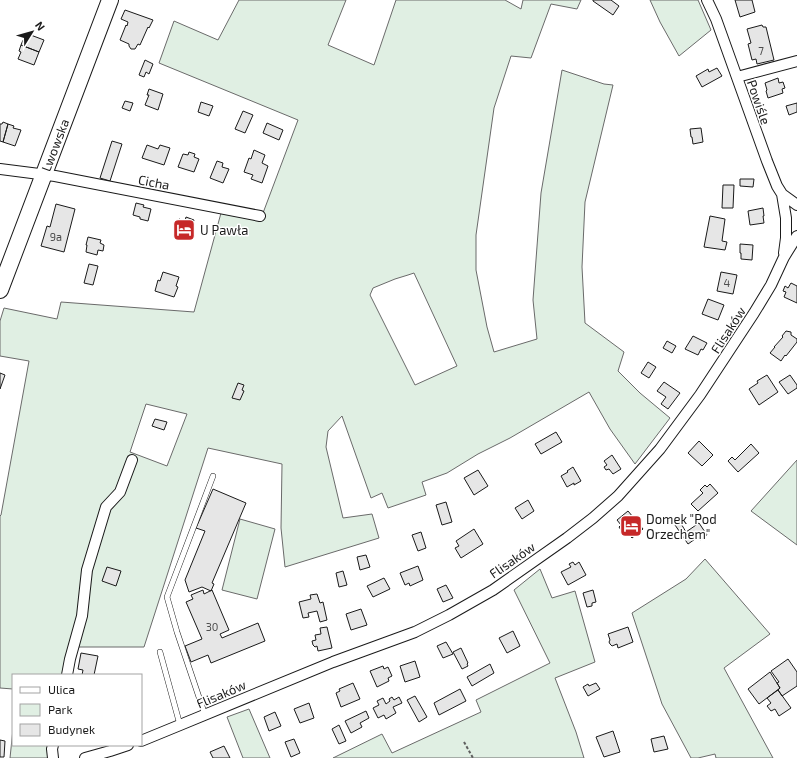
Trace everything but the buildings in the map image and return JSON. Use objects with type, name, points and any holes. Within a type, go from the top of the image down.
[{"type":"main road","name":"Lwowska","points":[[0,290],[110,0]]},
{"type":"street","name":"Powiśle","points":[[707,0],[716,19],[777,186],[782,194],[797,204]]},
{"type":"street","points":[[737,77],[797,62]]},
{"type":"street","name":"Cicha","points":[[0,169],[44,174],[260,216]]},
{"type":"street","name":"Flisaków","points":[[782,194],[786,218],[784,257]]},
{"type":"street","name":"Flisaków","points":[[142,740],[180,726],[205,714],[333,662],[414,632],[449,615],[493,590],[567,538],[618,496],[660,449],[700,395],[754,313],[797,236]]},
{"type":"street","points":[[67,674],[82,616],[87,570],[106,507],[120,492],[132,460]]},
{"type":"street","points":[[53,746],[53,758]]},
{"type":"street","points":[[85,758],[125,746]]},
{"type":"lane","points":[[205,714],[167,598],[213,476]]},
{"type":"lane","points":[[160,652],[180,726]]},
{"type":"path","points":[[464,742],[473,758]]},
{"type":"green space","points":[[239,0],[346,0],[328,45],[374,65],[396,0],[505,0],[521,9],[523,0],[581,0],[577,9],[551,4],[531,58],[511,56],[494,108],[476,235],[476,270],[487,327],[494,352],[537,339],[533,300],[541,193],[562,70],[604,84],[613,85],[585,202],[582,267],[585,323],[624,352],[618,371],[640,393],[670,418],[635,464],[610,429],[589,392],[447,473],[422,482],[426,495],[388,508],[382,493],[371,498],[342,416],[328,431],[326,447],[343,518],[372,514],[379,538],[285,567],[281,528],[282,464],[208,448],[144,647],[78,647],[64,674],[12,674],[12,689],[0,688],[0,516],[29,361],[0,356],[0,321],[4,308],[57,319],[61,302],[194,312],[221,213],[255,220],[263,213],[298,120],[159,63],[174,21],[218,40]],"holes":[[[414,273],[457,366],[415,385],[370,295],[373,288]],[[146,404],[187,414],[167,466],[130,452]]]},
{"type":"green space","points":[[650,0],[698,0],[711,30],[679,56],[660,22]]},
{"type":"green space","points":[[797,460],[797,545],[751,511]]},
{"type":"green space","points":[[240,519],[275,529],[257,599],[222,590]]},
{"type":"green space","points":[[705,559],[770,634],[724,668],[773,758],[716,758],[715,754],[691,758],[662,704],[632,613],[686,579]]},
{"type":"green space","points":[[540,569],[552,598],[575,591],[595,662],[555,678],[576,732],[584,758],[333,758],[382,734],[392,753],[481,712],[476,700],[550,663],[514,590]]},
{"type":"green space","points":[[249,709],[270,758],[243,758],[227,717]]},
{"type":"green space","points":[[12,739],[12,746],[51,746],[50,758],[10,758]]},
{"type":"place","name":"U Pawła","points":[[184,230]]},
{"type":"place","name":"Domek \"Pod Orzechem\"","points":[[631,526]]}]
